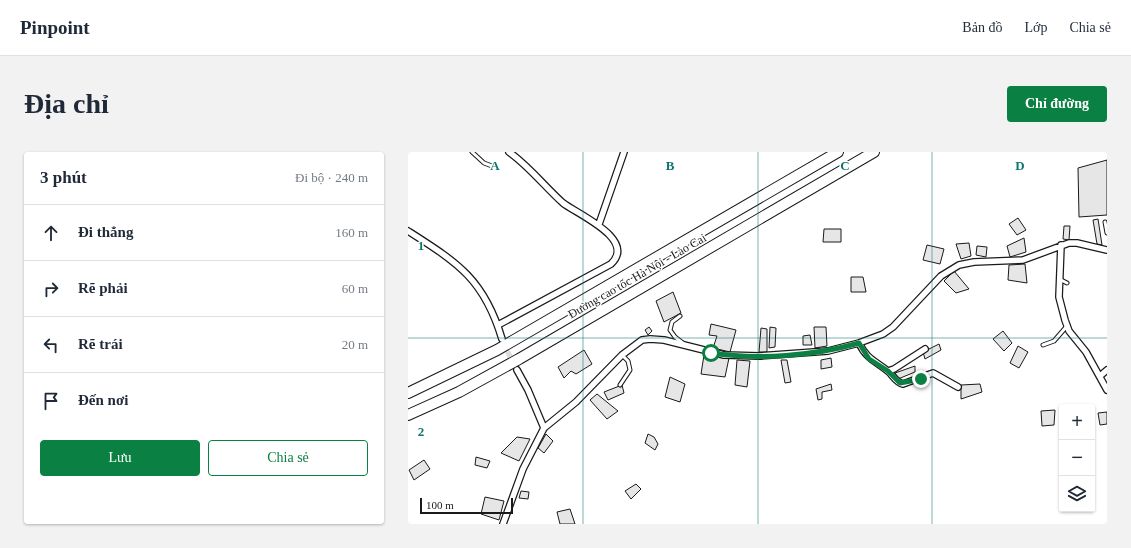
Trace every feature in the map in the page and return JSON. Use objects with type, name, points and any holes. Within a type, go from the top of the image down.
[{"type":"highway","name":"Đường cao tốc Hà Nội - Lào Cai","points":[[408,393],[498,350],[838,152]]},
{"type":"highway","name":"Đường cao tốc Hà Nội - Lào Cai","points":[[408,415],[460,392],[519,359],[874,152]]},
{"type":"street","points":[[498,325],[614,261],[617,249],[610,236],[599,224],[564,203],[509,152]]},
{"type":"street","points":[[599,224],[624,152]]},
{"type":"street","points":[[408,231],[454,261],[471,277],[486,300],[498,325],[502,339]]},
{"type":"street","points":[[504,524],[523,469],[544,428],[576,402],[622,355],[642,340],[650,339],[724,355],[760,356],[816,353],[859,343],[883,334],[893,327],[941,276],[952,268],[974,262],[1023,260],[1061,245],[1077,243],[1107,250]]},
{"type":"street","points":[[1061,245],[1061,280],[1059,297],[1067,326],[1100,376],[1107,390]]},
{"type":"street","points":[[859,343],[869,359],[888,371],[902,384],[933,374],[958,387]]},
{"type":"street","points":[[888,371],[894,369],[925,349]]},
{"type":"street","points":[[517,370],[528,390],[544,428]]},
{"type":"street","points":[[1100,376],[1107,370]]},
{"type":"lane","points":[[472,152],[484,164],[492,166]]},
{"type":"lane","points":[[1105,222],[1107,233]]},
{"type":"lane","points":[[1061,280],[1067,283]]},
{"type":"lane","points":[[680,316],[672,322],[671,332],[689,347]]},
{"type":"lane","points":[[1043,345],[1054,341],[1067,326]]},
{"type":"lane","points":[[620,385],[630,370],[628,362],[622,355]]},
{"type":"building","points":[[1107,160],[1107,215],[1079,217],[1078,168]]},
{"type":"building","points":[[1018,218],[1026,230],[1017,235],[1009,224]]},
{"type":"building","points":[[1098,219],[1102,245],[1097,244],[1093,220]]},
{"type":"building","points":[[1064,226],[1070,226],[1069,240],[1063,239]]},
{"type":"building","points":[[824,229],[841,229],[841,242],[823,242]]},
{"type":"building","points":[[1024,238],[1026,252],[1010,257],[1007,246]]},
{"type":"building","points":[[969,243],[971,256],[961,259],[956,244]]},
{"type":"building","points":[[927,245],[944,249],[940,264],[923,260]]},
{"type":"building","points":[[977,246],[987,247],[986,257],[976,255]]},
{"type":"building","points":[[1025,264],[1027,283],[1008,280],[1009,265]]},
{"type":"building","points":[[954,271],[969,289],[956,293],[944,281]]},
{"type":"building","points":[[851,277],[863,277],[866,292],[851,292]]},
{"type":"building","points":[[673,292],[681,313],[664,322],[656,301]]},
{"type":"building","points":[[711,324],[736,330],[730,352],[713,348],[717,336],[709,335]]},
{"type":"building","points":[[649,327],[652,331],[648,335],[645,330]]},
{"type":"building","points":[[770,327],[776,328],[775,347],[769,348]]},
{"type":"building","points":[[814,327],[826,327],[827,346],[815,348]]},
{"type":"building","points":[[761,328],[767,329],[767,352],[759,352]]},
{"type":"building","points":[[1003,331],[1012,343],[1004,351],[993,339]]},
{"type":"building","points":[[810,335],[812,345],[803,345],[803,336]]},
{"type":"building","points":[[939,344],[941,350],[925,359],[923,352]]},
{"type":"building","points":[[1018,346],[1028,352],[1019,368],[1010,363]]},
{"type":"building","points":[[584,350],[592,364],[576,374],[571,371],[564,378],[558,367]]},
{"type":"building","points":[[704,355],[729,358],[725,377],[701,374]]},
{"type":"building","points":[[831,358],[832,367],[821,369],[821,360]]},
{"type":"building","points":[[737,360],[750,361],[747,387],[735,385]]},
{"type":"building","points":[[781,360],[787,360],[791,382],[785,383]]},
{"type":"building","points":[[915,366],[915,372],[898,379],[895,373]]},
{"type":"building","points":[[670,377],[685,384],[680,402],[665,397]]},
{"type":"building","points":[[831,384],[832,390],[822,392],[822,399],[818,400],[816,389]]},
{"type":"building","points":[[980,384],[982,392],[961,399],[961,385]]},
{"type":"building","points":[[622,385],[624,393],[608,400],[604,392]]},
{"type":"building","points":[[597,394],[618,411],[607,419],[590,400]]},
{"type":"building","points":[[1055,410],[1054,425],[1042,426],[1041,411]]},
{"type":"building","points":[[1107,412],[1107,424],[1100,425],[1098,413]]},
{"type":"building","points":[[546,434],[553,441],[544,453],[538,448]]},
{"type":"building","points":[[648,434],[654,437],[658,444],[655,450],[645,443]]},
{"type":"building","points":[[517,437],[530,439],[519,461],[501,453]]},
{"type":"building","points":[[476,457],[490,461],[487,468],[475,465]]},
{"type":"building","points":[[424,460],[430,469],[414,480],[409,470]]},
{"type":"building","points":[[636,484],[641,489],[631,499],[625,491]]},
{"type":"building","points":[[521,491],[529,492],[528,499],[519,498]]},
{"type":"building","points":[[485,497],[504,501],[499,520],[481,514]]},
{"type":"building","points":[[570,509],[575,524],[560,524],[557,512]]},
{"type":"tunnel","points":[[504,344],[514,365]]},
{"type":"route","points":[[711,353],[724,355],[760,356],[816,353],[859,343],[862,351],[869,359],[888,371],[900,383],[903,384],[921,379]]}]
